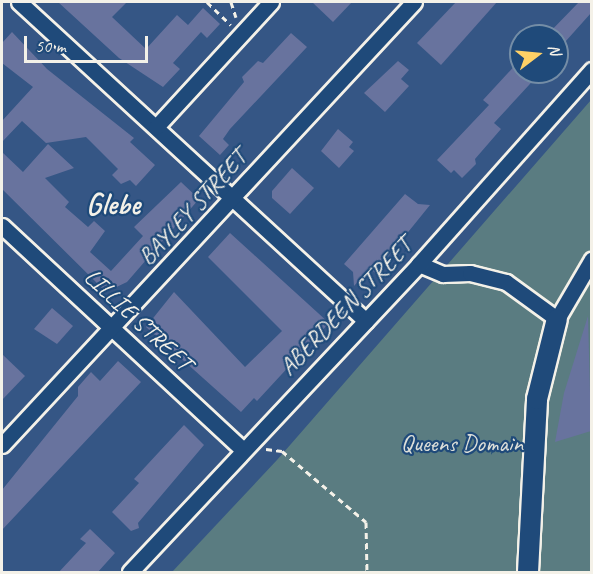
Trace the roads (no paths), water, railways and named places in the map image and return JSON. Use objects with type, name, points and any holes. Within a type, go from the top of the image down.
[{"type":"street","points":[[19,2],[366,321]]},
{"type":"street","points":[[156,127],[271,2]]},
{"type":"street","name":"BAYLEY STREET","points":[[2,445],[234,199],[414,2]]},
{"type":"street","name":"ABERDEEN STREET","points":[[130,573],[242,448],[419,264],[591,70]]},
{"type":"street","name":"LILLIE STREET","points":[[2,226],[242,448]]},
{"type":"street","points":[[528,573],[537,399],[557,320],[591,259]]},
{"type":"street","points":[[419,264],[444,274],[470,273],[506,282],[557,320]]},
{"type":"district","name":"Glebe","points":[[113,204]]},
{"type":"park label","name":"Queens Domain","points":[[462,444]]}]
